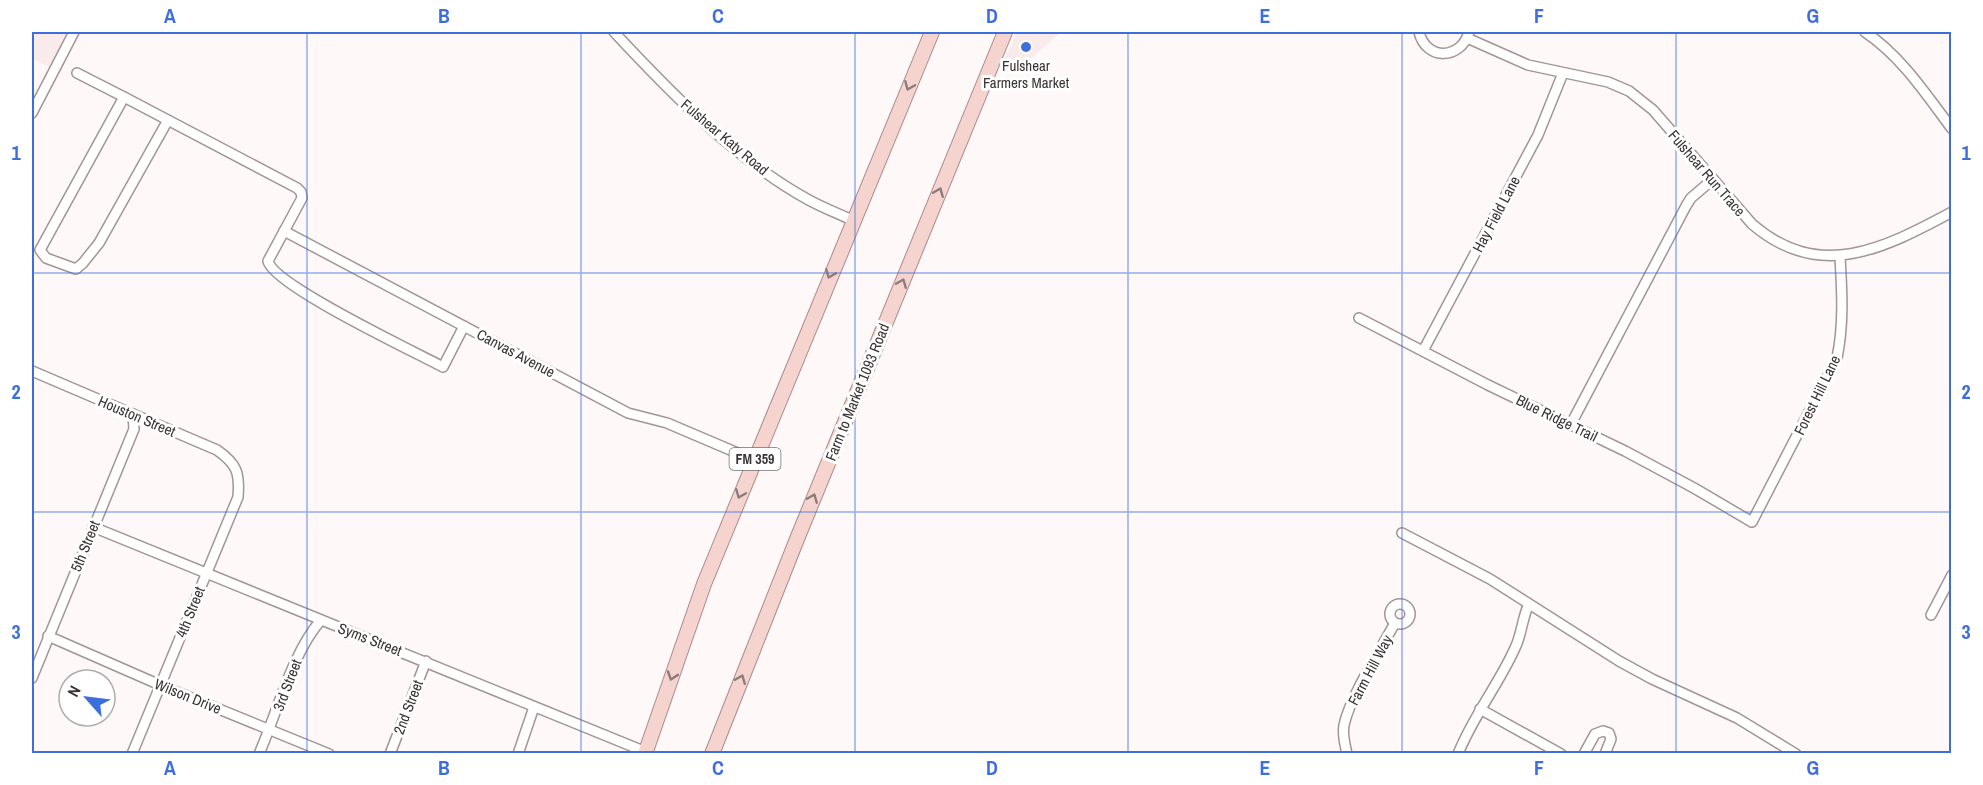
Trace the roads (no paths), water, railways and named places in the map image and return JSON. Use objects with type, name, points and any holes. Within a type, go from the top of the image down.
[{"type":"main road","name":"FM 359","points":[[646,752],[704,584],[852,220],[932,32]]},
{"type":"main road","name":"Farm to Market 1093 Road","points":[[712,753],[801,529],[1005,32]]},
{"type":"street","points":[[32,113],[75,32]]},
{"type":"street","name":"Fulshear Katy Road","points":[[614,32],[654,75],[744,155],[806,198],[852,220]]},
{"type":"street","points":[[1419,32],[1426,45],[1440,53],[1456,50],[1468,35]]},
{"type":"street","points":[[1865,32],[1878,41],[1900,63],[1952,129]]},
{"type":"street","name":"Fulshear Run Trace","points":[[1468,35],[1521,62],[1608,82],[1629,91],[1641,99],[1683,143],[1712,180],[1752,224],[1774,241],[1806,253],[1840,257],[1884,245],[1952,212]]},
{"type":"street","points":[[77,73],[297,188],[302,198],[268,261],[269,266],[314,300],[443,367],[464,326]]},
{"type":"street","name":"Hay Field Lane","points":[[1423,351],[1538,135],[1563,73]]},
{"type":"street","points":[[124,97],[40,250],[46,258],[76,269],[83,263],[99,243],[168,120]]},
{"type":"street","points":[[1571,424],[1686,206],[1691,198],[1712,180]]},
{"type":"street","name":"Canvas Avenue","points":[[284,231],[628,413],[667,423],[754,460]]},
{"type":"street","name":"Forest Hill Lane","points":[[1752,522],[1837,358],[1843,315],[1840,257]]},
{"type":"street","name":"Blue Ridge Trail","points":[[1359,318],[1488,385],[1571,424],[1694,488],[1752,522]]},
{"type":"street","name":"Houston Street","points":[[32,371],[217,450],[228,458],[236,469]]},
{"type":"street","name":"5th Street","points":[[32,678],[134,429],[133,414]]},
{"type":"street","name":"4th Street","points":[[132,753],[238,497],[240,481],[236,469]]},
{"type":"street","name":"Syms Street","points":[[93,527],[646,752]]},
{"type":"street","points":[[1402,533],[1490,579],[1627,666],[1737,718],[1796,753]]},
{"type":"street","points":[[1931,615],[1952,575]]},
{"type":"street","points":[[1458,753],[1480,709],[1515,649],[1521,625],[1530,604]]},
{"type":"street","name":"3rd Street","points":[[259,753],[300,651],[310,633],[321,620]]},
{"type":"street","name":"Farm Hill Way","points":[[1347,753],[1344,727],[1349,708],[1395,623]]},
{"type":"street","name":"Wilson Drive","points":[[48,636],[160,685],[329,753]]},
{"type":"street","name":"2nd Street","points":[[390,753],[426,661]]},
{"type":"street","points":[[518,753],[534,707]]},
{"type":"street","points":[[1480,709],[1561,753]]},
{"type":"street","points":[[1584,753],[1595,734],[1600,731],[1606,732],[1611,739],[1605,753]]},
{"type":"place","name":"Fulshear Farmers Market","points":[[1026,47]]}]
